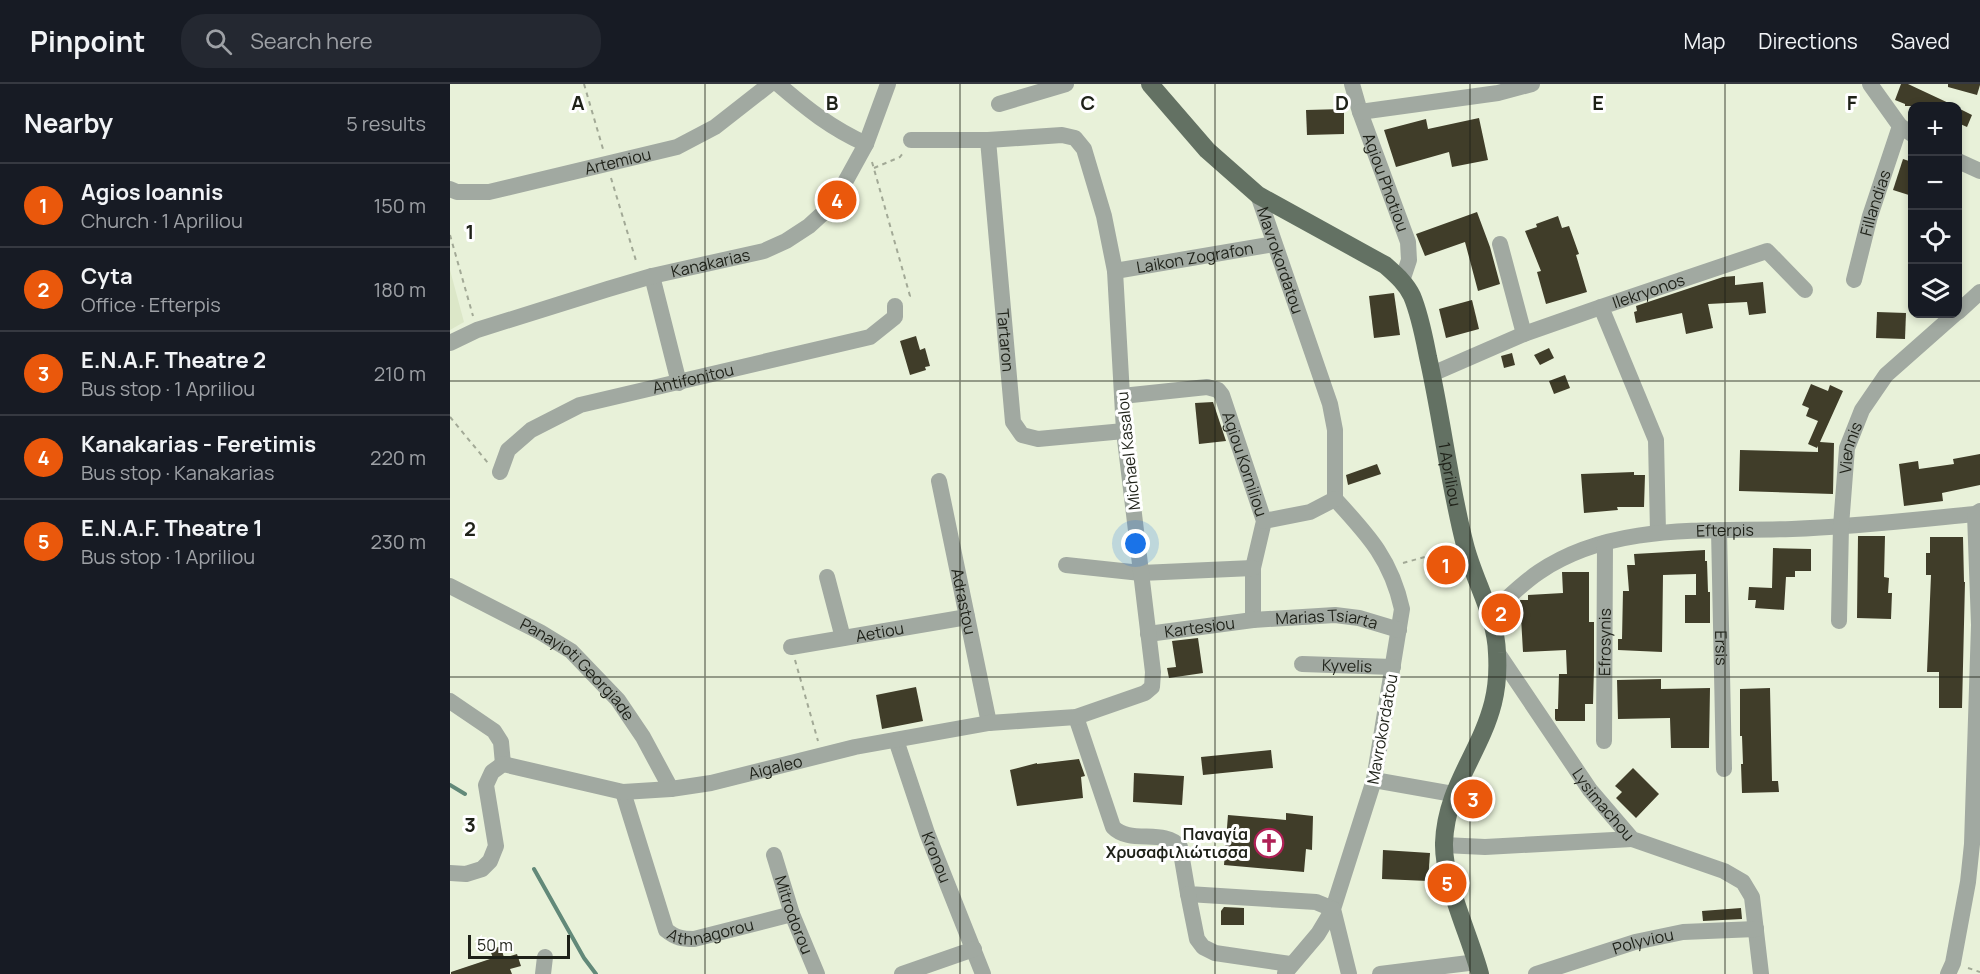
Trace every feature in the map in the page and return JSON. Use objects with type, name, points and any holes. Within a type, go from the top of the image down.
[{"type":"main road","name":"1 Apriliou","points":[[1149,84],[1207,150],[1258,195],[1385,265],[1402,281],[1411,295],[1419,318],[1432,374],[1465,546],[1490,614],[1497,652],[1496,684],[1492,704],[1481,734],[1453,794],[1446,819],[1444,845],[1445,864],[1479,968]]},
{"type":"street","name":"Artemiou","points":[[450,189],[457,192],[489,192],[677,147],[715,127],[770,84]]},
{"type":"street","points":[[778,84],[812,114],[837,130],[866,144]]},
{"type":"street","name":"Kanakarias","points":[[450,343],[477,330],[647,277],[764,251],[786,241],[809,226],[833,204],[866,144],[888,84]]},
{"type":"street","points":[[999,104],[1066,84]]},
{"type":"street","name":"Agiou Photiou","points":[[1352,84],[1360,112],[1408,242],[1409,260],[1402,281]]},
{"type":"street","points":[[1360,112],[1497,93],[1532,84]]},
{"type":"street","points":[[1870,84],[1906,130]]},
{"type":"street","name":"Fillandias","points":[[1854,280],[1869,216],[1906,130]]},
{"type":"street","name":"Michael Kasalou","points":[[988,140],[1062,135],[1076,138],[1084,148],[1104,216],[1115,271],[1124,431],[1153,672],[1152,687],[1145,693],[1076,717]]},
{"type":"street","points":[[911,140],[988,140]]},
{"type":"street","name":"Tartaron","points":[[988,140],[1013,422],[1022,435],[1038,439],[1124,431]]},
{"type":"street","points":[[1962,163],[1980,171]]},
{"type":"street","name":"Mavrokordatou","points":[[1258,195],[1330,404],[1335,430],[1335,499],[1362,528],[1389,567],[1397,586],[1402,609],[1374,780],[1333,909],[1318,934],[1287,969]]},
{"type":"street","name":"Laikon Zografon","points":[[1115,271],[1274,243]]},
{"type":"street","points":[[1500,244],[1524,334]]},
{"type":"street","name":"Ilekryonos","points":[[1658,532],[1656,440],[1601,308],[1767,251],[1805,290]]},
{"type":"street","points":[[647,277],[679,383]]},
{"type":"street","name":"Viennis","points":[[1962,308],[1980,292]]},
{"type":"street","name":"Antifonitou","points":[[500,472],[508,450],[531,430],[580,405],[870,337],[895,317],[895,306]]},
{"type":"street","points":[[1432,374],[1524,334],[1601,308]]},
{"type":"street","name":"Viennis","points":[[1839,621],[1841,526],[1847,448],[1862,410],[1886,375],[1950,318]]},
{"type":"street","name":"Agiou Korniliou","points":[[1122,396],[1207,387],[1218,390],[1222,395],[1264,521],[1253,568],[1253,620]]},
{"type":"street","name":"Adrastou","points":[[939,481],[989,723]]},
{"type":"street","points":[[1264,521],[1310,512],[1335,499]]},
{"type":"street","points":[[1948,974],[1953,963],[1968,882],[1972,844],[1978,739],[1980,625],[1977,513]]},
{"type":"street","name":"Efterpis","points":[[1490,614],[1539,572],[1566,557],[1605,543],[1658,532],[1792,529],[1977,513]]},
{"type":"street","name":"Ersis","points":[[1719,530],[1724,769]]},
{"type":"street","name":"Efrosynis","points":[[1604,741],[1605,543]]},
{"type":"street","points":[[1066,565],[1141,573],[1253,568]]},
{"type":"street","points":[[827,577],[843,638]]},
{"type":"street","name":"Panayioti Georgiade","points":[[450,586],[540,632],[571,651],[618,700],[643,737],[671,789]]},
{"type":"street","name":"Marias Tsiarta","points":[[1253,620],[1335,615],[1359,618],[1399,630]]},
{"type":"street","name":"Aetiou","points":[[791,646],[967,617]]},
{"type":"street","name":"Kartesiou","points":[[1148,634],[1253,620]]},
{"type":"street","name":"Lysimachou","points":[[1497,652],[1590,790],[1632,839],[1724,871],[1743,882],[1752,897],[1761,974]]},
{"type":"street","name":"Kyvelis","points":[[1302,664],[1393,667]]},
{"type":"street","points":[[450,701],[494,731],[501,741],[503,764],[492,772],[486,785],[496,846],[490,861],[482,869],[466,874],[450,873]]},
{"type":"street","points":[[1076,717],[1113,827],[1125,835],[1165,839],[1180,847],[1197,939],[1203,947],[1215,953],[1287,969]]},
{"type":"street","name":"Aigaleo","points":[[503,764],[623,792],[671,789],[711,783],[823,755],[989,723],[1076,717]]},
{"type":"street","name":"Kronou","points":[[896,740],[927,833],[983,974]]},
{"type":"street","points":[[1374,780],[1453,794]]},
{"type":"street","name":"Athnagorou","points":[[623,792],[666,930],[681,939],[694,939],[792,914]]},
{"type":"street","points":[[1444,845],[1485,847],[1632,839]]},
{"type":"street","name":"Mitrodorou","points":[[774,855],[792,914],[817,974]]},
{"type":"street","points":[[1188,894],[1316,902],[1333,909],[1349,974]]},
{"type":"street","name":"Polyviou","points":[[1536,974],[1635,942],[1683,932],[1756,929]]},
{"type":"street","points":[[902,974],[974,949]]},
{"type":"street","points":[[1380,974],[1479,968]]},
{"type":"path","points":[[584,84],[607,163],[647,277]]},
{"type":"path","points":[[874,168],[900,157],[911,140]]},
{"type":"path","points":[[866,144],[910,296],[895,306]]},
{"type":"path","points":[[450,235],[477,330]]},
{"type":"path","points":[[450,417],[484,460],[500,472]]},
{"type":"path","points":[[1389,567],[1465,546]]},
{"type":"path","points":[[791,646],[823,755]]},
{"type":"shaded area","points":[[450,270],[464,322],[450,330]]},
{"type":"building","points":[[1901,84],[1908,84],[1946,102],[1908,102],[1908,106],[1905,106],[1895,100]]},
{"type":"building","points":[[1948,84],[1980,85],[1977,95],[1948,87]]},
{"type":"building","points":[[1344,109],[1344,134],[1307,135],[1306,110]]},
{"type":"building","points":[[1962,110],[1972,115],[1967,127],[1962,125]]},
{"type":"building","points":[[1479,118],[1488,160],[1452,167],[1449,152],[1396,167],[1384,130],[1426,119],[1428,129]]},
{"type":"building","points":[[1903,159],[1908,161],[1908,195],[1893,190]]},
{"type":"building","points":[[1477,212],[1500,284],[1478,291],[1465,242],[1425,256],[1416,234]]},
{"type":"building","points":[[1558,216],[1562,228],[1569,226],[1579,254],[1576,255],[1587,292],[1546,304],[1537,272],[1541,271],[1525,231],[1537,227],[1536,224]]},
{"type":"building","points":[[1735,276],[1735,285],[1763,282],[1766,313],[1749,315],[1747,302],[1708,304],[1713,328],[1686,334],[1682,313],[1636,323],[1634,312],[1637,311],[1636,306],[1723,277]]},
{"type":"building","points":[[1394,293],[1400,335],[1374,338],[1369,296]]},
{"type":"building","points":[[1472,300],[1479,329],[1446,338],[1439,309]]},
{"type":"building","points":[[1877,312],[1906,313],[1905,339],[1876,338]]},
{"type":"building","points":[[916,336],[920,350],[925,348],[930,366],[925,367],[926,370],[910,375],[900,341]]},
{"type":"building","points":[[1549,348],[1554,358],[1540,365],[1534,355]]},
{"type":"building","points":[[1512,353],[1515,365],[1504,368],[1501,356]]},
{"type":"building","points":[[1565,375],[1570,388],[1554,394],[1549,381]]},
{"type":"building","points":[[1811,384],[1828,391],[1830,385],[1843,391],[1820,442],[1834,443],[1833,494],[1739,491],[1740,450],[1818,452],[1818,446],[1817,448],[1808,444],[1818,421],[1806,416],[1809,408],[1802,405]]},
{"type":"building","points":[[1213,402],[1226,441],[1199,444],[1195,403]]},
{"type":"building","points":[[1980,454],[1980,485],[1942,493],[1943,501],[1904,506],[1899,464],[1918,461],[1919,469],[1954,464],[1953,459]]},
{"type":"building","points":[[1377,464],[1381,474],[1348,485],[1346,475]]},
{"type":"building","points":[[1634,472],[1634,475],[1645,475],[1644,507],[1617,507],[1618,510],[1584,513],[1581,474]]},
{"type":"building","points":[[1858,536],[1885,536],[1884,577],[1889,578],[1888,593],[1892,593],[1891,619],[1857,618]]},
{"type":"building","points":[[1930,537],[1963,537],[1965,582],[1962,708],[1939,708],[1939,672],[1927,672],[1931,575],[1926,575],[1926,553],[1930,553]]},
{"type":"building","points":[[1773,548],[1811,549],[1811,571],[1795,571],[1795,577],[1786,577],[1784,610],[1755,608],[1756,600],[1748,600],[1749,587],[1772,588]]},
{"type":"building","points":[[1705,550],[1708,592],[1710,592],[1710,623],[1685,623],[1685,595],[1696,595],[1696,574],[1663,575],[1662,652],[1618,650],[1618,639],[1622,639],[1623,591],[1629,591],[1627,565],[1635,565],[1634,554]]},
{"type":"building","points":[[1430,557],[1457,557],[1461,572],[1430,572]]},
{"type":"building","points":[[1562,572],[1589,572],[1589,622],[1594,622],[1594,668],[1593,704],[1585,704],[1585,721],[1556,721],[1555,719],[1555,709],[1558,709],[1559,674],[1567,674],[1566,650],[1523,652],[1520,600],[1528,600],[1528,595],[1563,593]]},
{"type":"building","points":[[1198,638],[1203,673],[1169,678],[1167,668],[1176,667],[1172,641]]},
{"type":"building","points":[[1661,679],[1661,689],[1710,688],[1709,748],[1671,748],[1670,718],[1618,719],[1617,680]]},
{"type":"building","points":[[916,687],[923,721],[882,729],[876,695]]},
{"type":"building","points":[[1770,688],[1772,781],[1778,781],[1779,792],[1742,793],[1740,689]]},
{"type":"building","points":[[1271,750],[1273,768],[1203,775],[1201,757]]},
{"type":"building","points":[[1079,759],[1085,776],[1081,777],[1083,798],[1017,806],[1010,770],[1037,763]]},
{"type":"building","points":[[1633,768],[1659,794],[1636,818],[1616,798],[1622,792],[1615,786]]},
{"type":"building","points":[[1134,773],[1184,776],[1182,805],[1133,802]]},
{"type":"building","name":"Παναγία Χρυσαφιλιώτισσα","points":[[1286,813],[1313,816],[1312,850],[1306,849],[1304,872],[1224,865],[1228,815],[1286,820]]},
{"type":"building","points":[[1383,850],[1430,853],[1428,881],[1382,879]]},
{"type":"building","points":[[1224,907],[1244,908],[1244,925],[1221,925],[1221,911]]},
{"type":"building","points":[[1741,908],[1742,919],[1703,921],[1702,911]]},
{"type":"building","points":[[501,946],[504,958],[517,954],[521,966],[510,969],[512,974],[451,974],[451,972],[493,958],[490,950]]},
{"type":"waterway","points":[[450,785],[465,794]]},
{"type":"waterway","points":[[534,869],[584,958],[596,974]]},
{"type":"place","name":"Kanakarias - Feretimis","points":[[837,200]]},
{"type":"place","name":"Agios Ioannis","points":[[1446,565]]},
{"type":"place","name":"Cyta","points":[[1501,613]]},
{"type":"place","name":"E.N.A.F. Theatre 2","points":[[1473,799]]},
{"type":"place","name":"Παναγία Χρυσαφιλιώτισσα","points":[[1269,843]]},
{"type":"place","name":"E.N.A.F. Theatre 1","points":[[1447,883]]}]
